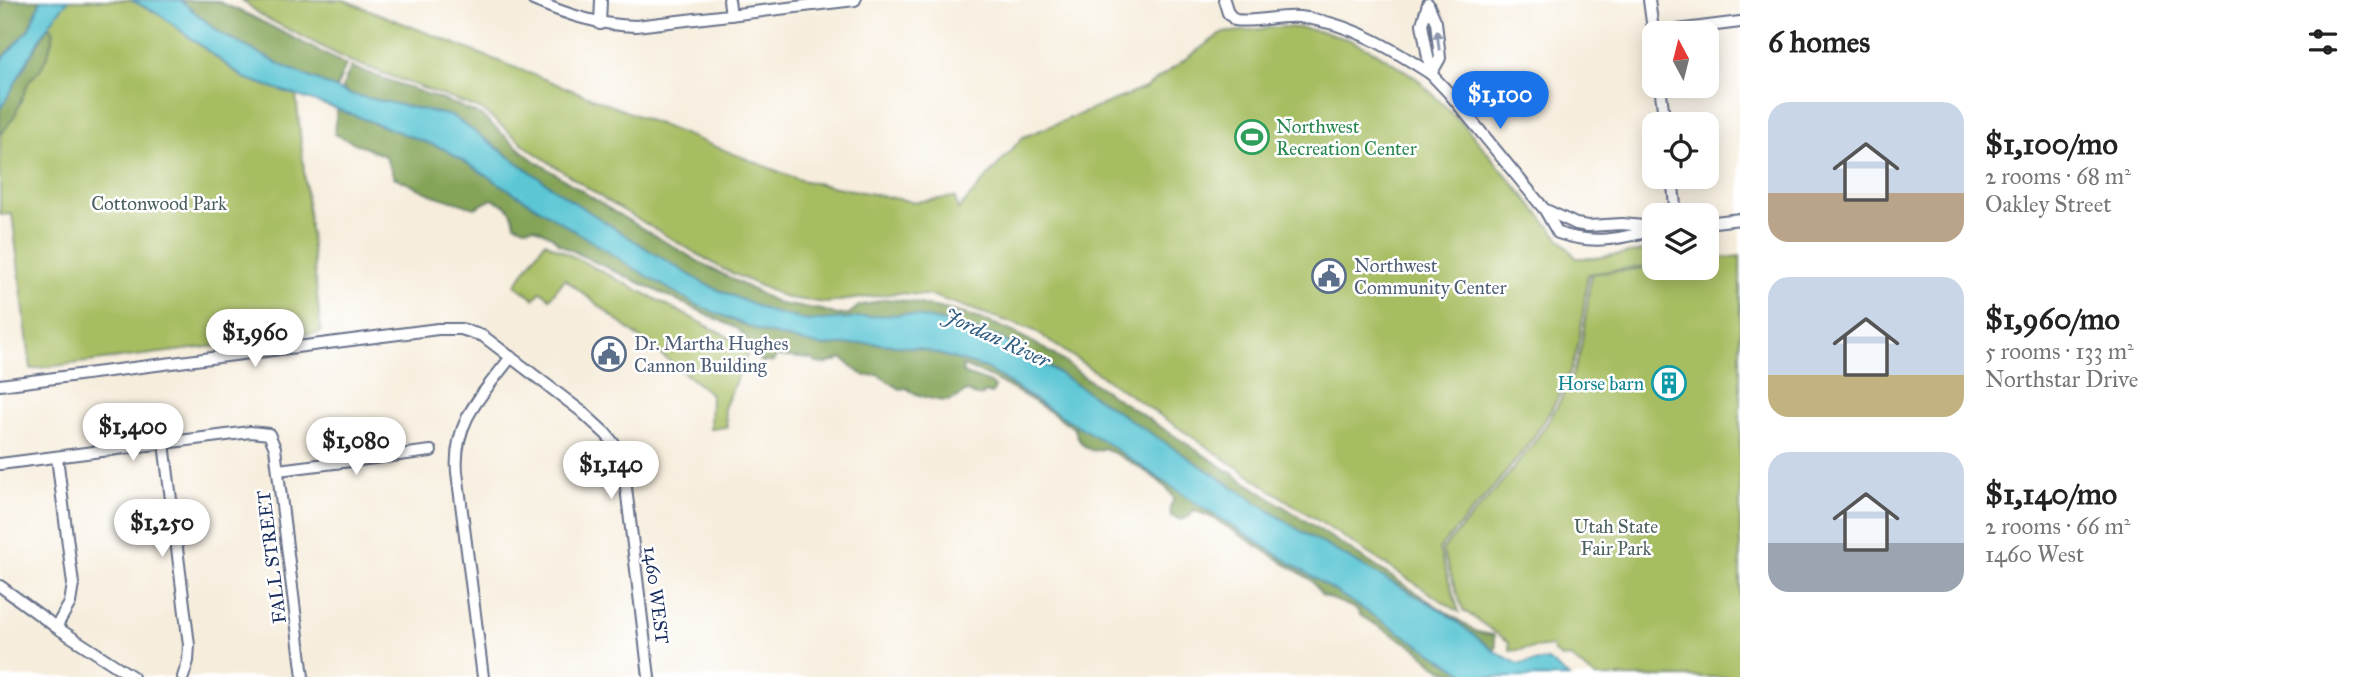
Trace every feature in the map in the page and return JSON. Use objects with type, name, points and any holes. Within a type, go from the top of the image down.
[{"type":"street","points":[[533,0],[580,19],[600,24],[636,26],[855,0]]},
{"type":"street","points":[[600,24],[601,0]]},
{"type":"street","points":[[729,0],[731,15]]},
{"type":"street","points":[[1224,0],[1231,18],[1243,20],[1297,17],[1338,25],[1398,53],[1431,74],[1544,209],[1558,233],[1588,241],[1623,239],[1642,233]]},
{"type":"street","points":[[1649,0],[1651,21]]},
{"type":"street","points":[[1428,2],[1436,22],[1440,58],[1431,74]]},
{"type":"street","points":[[1719,25],[1740,22]]},
{"type":"street","points":[[1544,209],[1565,220],[1588,226],[1622,224],[1642,227]]},
{"type":"street","points":[[1719,221],[1740,219]]},
{"type":"street","name":"1460 WEST","points":[[0,385],[438,329],[473,332],[511,357],[597,424],[620,457],[649,677]]},
{"type":"street","points":[[483,677],[457,472],[457,447],[465,421],[511,357]]},
{"type":"street","name":"FALL STREET","points":[[164,443],[250,432],[269,434],[275,448],[303,677]]},
{"type":"street","points":[[0,464],[164,443],[189,645],[183,677]]},
{"type":"street","points":[[278,471],[431,452]]},
{"type":"street","points":[[56,627],[70,603],[73,590],[57,457]]},
{"type":"street","points":[[0,586],[56,627],[133,677]]},
{"type":"green space","name":"Cottonwood Park","points":[[0,0],[131,0],[160,15],[242,77],[296,95],[321,333],[31,369],[12,214],[0,215]]},
{"type":"green space","points":[[4,0],[41,0],[29,29],[0,62],[0,10]]},
{"type":"green space","points":[[180,0],[217,1],[346,65],[336,89],[283,66],[222,34]]},
{"type":"green space","points":[[242,0],[344,0],[800,180],[914,202],[955,197],[958,210],[1023,137],[1145,88],[1222,33],[1279,27],[1324,32],[1376,52],[1415,77],[1465,126],[1576,258],[1642,251],[1642,267],[1588,274],[1575,358],[1550,411],[1516,460],[1439,549],[1459,612],[1286,500],[1033,330],[933,296],[897,293],[826,303],[787,298],[723,269],[609,202],[532,151],[482,110],[350,61],[262,16]]},
{"type":"green space","points":[[48,27],[52,27],[54,32],[48,55],[40,70],[29,81],[15,115],[0,136],[0,108]]},
{"type":"green space","points":[[351,67],[482,116],[528,156],[613,211],[703,264],[780,304],[837,315],[849,314],[860,305],[891,299],[900,300],[970,315],[1012,331],[1052,353],[1090,381],[1477,632],[1494,635],[1494,651],[1443,611],[1302,532],[1040,361],[999,338],[950,323],[808,321],[768,312],[705,284],[647,249],[569,199],[454,117],[349,94],[342,88]]},
{"type":"green space","points":[[337,109],[444,149],[583,235],[821,346],[874,343],[918,348],[986,368],[1470,677],[1462,677],[1442,669],[1419,650],[1361,616],[1356,609],[1322,595],[1311,580],[1213,518],[1194,510],[1189,517],[1181,520],[1171,516],[1170,507],[1174,499],[1163,484],[1104,448],[1094,450],[1085,447],[1075,429],[1004,384],[962,366],[963,373],[991,383],[995,388],[992,394],[984,392],[983,395],[976,396],[966,391],[959,397],[946,401],[921,396],[907,388],[900,389],[878,375],[866,376],[842,358],[822,364],[812,359],[776,356],[773,362],[762,362],[744,335],[736,328],[559,244],[553,237],[534,227],[525,228],[515,224],[512,214],[502,203],[492,199],[475,208],[433,195],[394,177],[385,156],[334,134]]},
{"type":"green space","points":[[545,242],[750,348],[724,408],[727,427],[710,429],[711,394],[565,279],[550,298],[541,291],[534,299],[515,285]]},
{"type":"green space","name":"Utah State Fair Park","points":[[1740,256],[1740,677],[1595,677],[1570,657],[1561,658],[1553,651],[1552,646],[1510,651],[1509,642],[1463,610],[1442,550],[1520,461],[1554,412],[1578,359],[1591,274],[1642,268],[1642,280],[1719,280],[1719,258]]},
{"type":"water","points":[[41,0],[69,0],[40,39],[0,109],[0,62],[29,29]]},
{"type":"water","name":"Jordan River","points":[[131,0],[180,0],[221,34],[283,66],[349,94],[452,116],[569,199],[647,249],[705,284],[768,311],[808,321],[905,314],[950,323],[999,338],[1040,361],[1302,532],[1443,611],[1494,651],[1518,664],[1548,660],[1569,677],[1470,677],[986,368],[918,348],[874,343],[821,346],[763,332],[697,305],[444,149],[244,78],[159,14]]},
{"type":"place","name":"Northwest Recreation Center","points":[[1252,137]]},
{"type":"place","name":"Northwest Community Center","points":[[1329,276]]},
{"type":"place","name":"Dr. Martha Hughes Cannon Building","points":[[609,354]]},
{"type":"place","name":"Horse barn","points":[[1669,383]]}]
